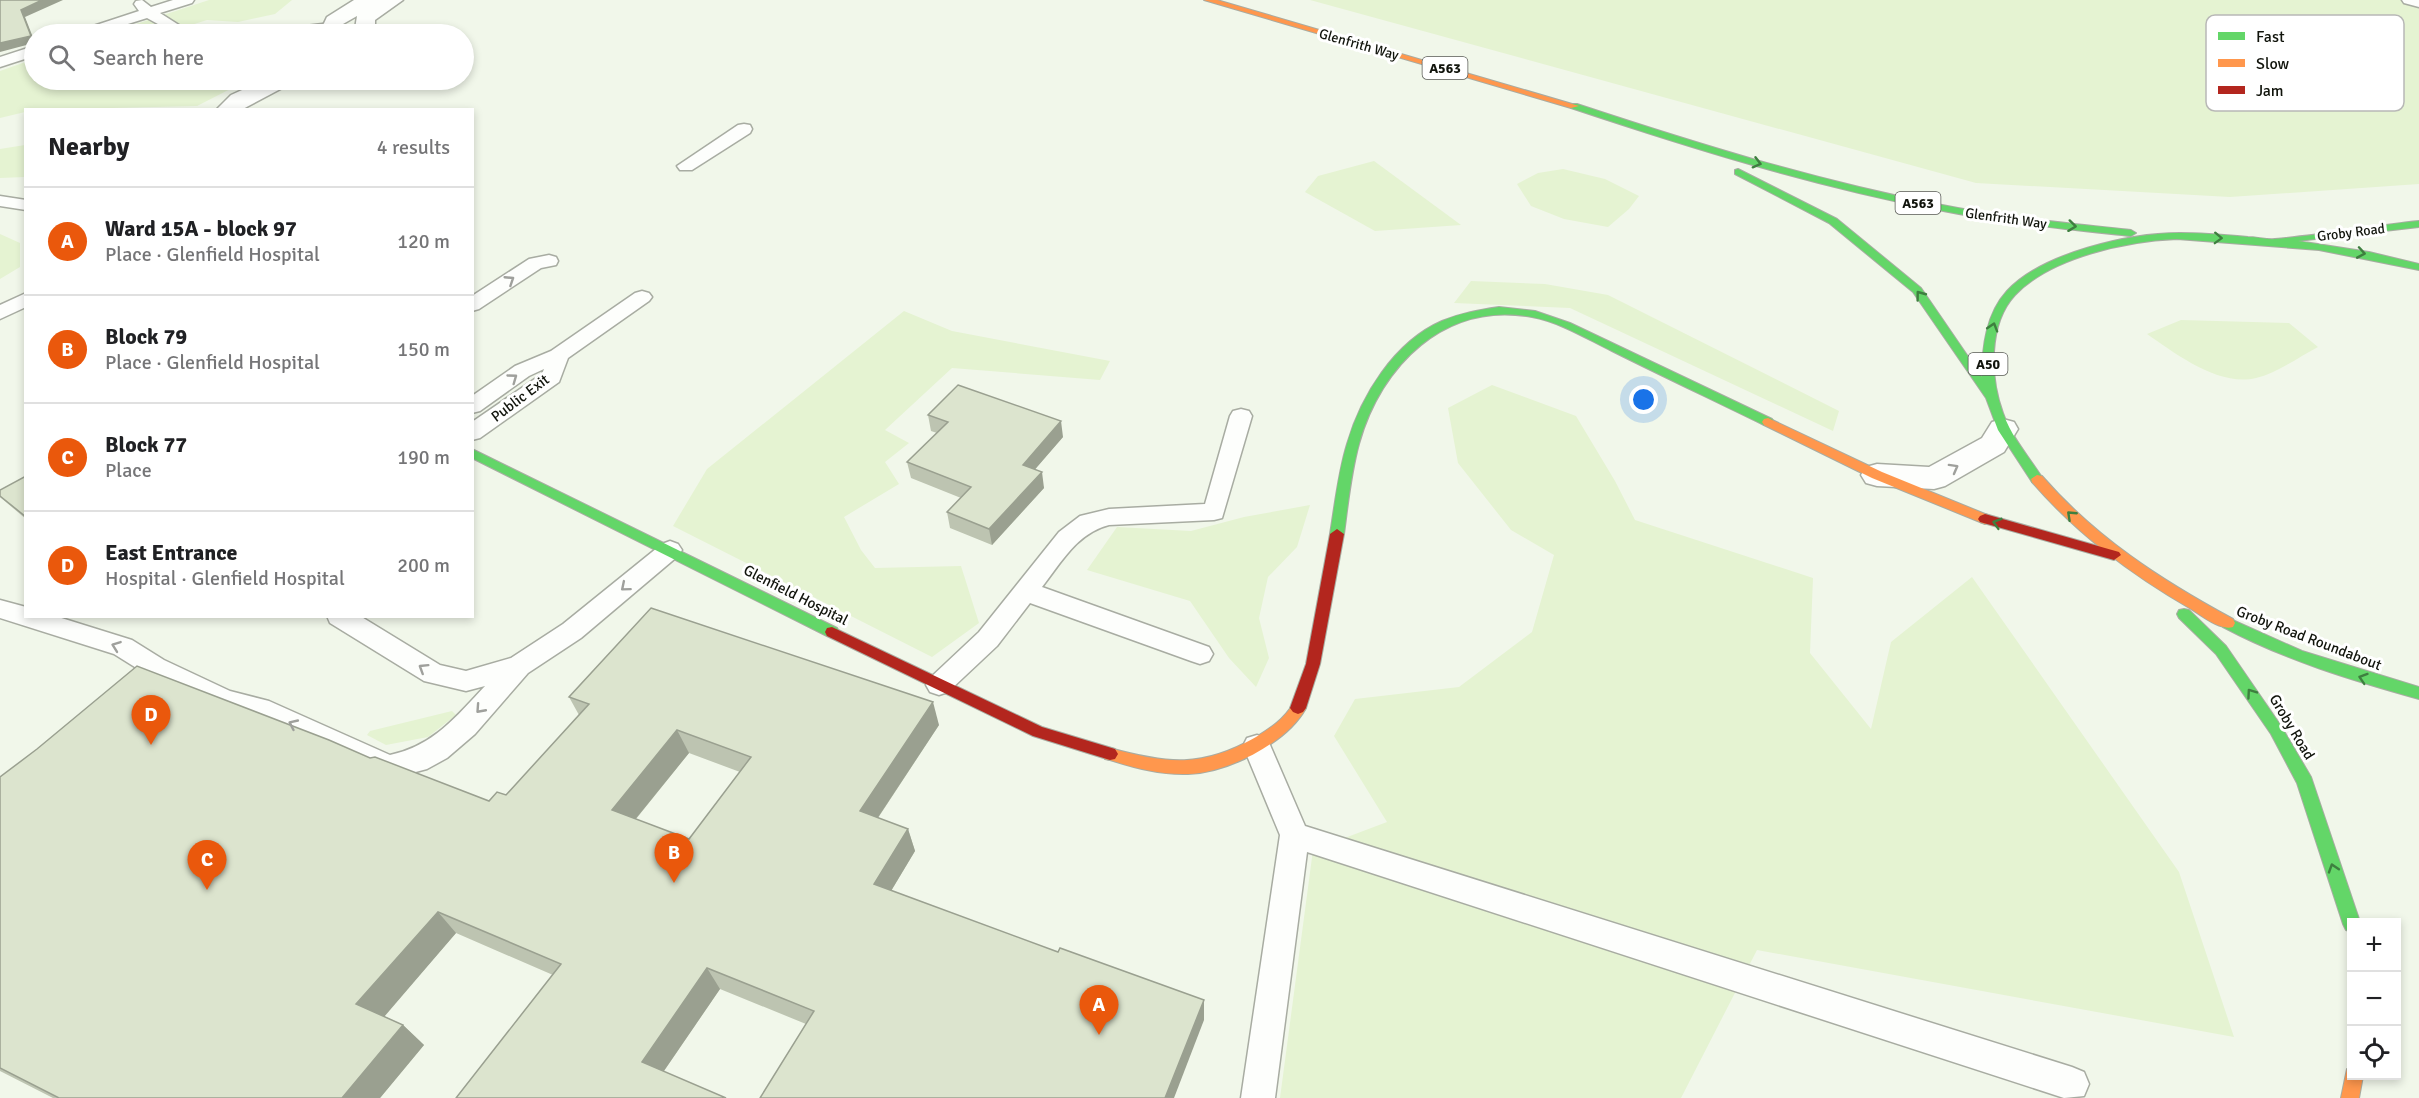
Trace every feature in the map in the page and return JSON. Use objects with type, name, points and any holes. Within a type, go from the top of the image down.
[{"type":"main road","name":"Glenfrith Way","points":[[1208,0],[1561,102],[1681,142],[1838,185],[1965,213],[2160,237]]},
{"type":"main road","name":"Glenfrith Way","points":[[1681,142],[1833,221],[1855,237],[1917,290],[1989,395]]},
{"type":"main road","name":"Groby Road","points":[[2282,240],[2419,224]]},
{"type":"main road","name":"Groby Road Roundabout","points":[[2419,267],[2360,253],[2282,240],[2160,237],[2100,249],[2054,263],[2013,292],[1993,322],[1988,349],[1989,395],[2003,429],[2022,463],[2053,499],[2114,555],[2149,580],[2227,624],[2289,651],[2356,675],[2419,693]]},
{"type":"main road","name":"Glenfield Hospital","points":[[474,454],[1038,732],[1143,764],[1198,767],[1257,746],[1295,718],[1313,664],[1355,436],[1374,393],[1405,350],[1442,324],[1485,311],[1532,313],[1566,325],[1877,475],[1982,518],[2046,538],[2114,555]]},
{"type":"main road","name":"Groby Road","points":[[2149,580],[2221,650],[2276,730],[2305,782],[2350,918]]},
{"type":"main road","points":[[2350,1098],[2353,1080]]},
{"type":"street","points":[[333,24],[334,21],[368,0]]},
{"type":"street","points":[[365,24],[365,18],[378,7],[393,0]]},
{"type":"street","points":[[229,108],[238,100],[259,90]]},
{"type":"street","points":[[1877,475],[1934,478],[1993,446],[2003,429]]},
{"type":"lane","points":[[138,0],[149,12],[169,24]]},
{"type":"lane","points":[[113,24],[186,0]]},
{"type":"lane","points":[[2409,0],[2419,3]]},
{"type":"lane","points":[[0,62],[24,54]]},
{"type":"lane","points":[[686,166],[744,129]]},
{"type":"lane","points":[[0,201],[24,205]]},
{"type":"lane","points":[[474,304],[536,263],[549,261]]},
{"type":"lane","points":[[474,405],[522,371],[558,355],[642,297]]},
{"type":"lane","points":[[0,313],[24,300]]},
{"type":"lane","name":"Public Exit","points":[[474,433],[552,376],[558,355]]},
{"type":"lane","points":[[939,685],[988,639],[1067,538],[1088,522],[1109,517],[1214,512],[1241,416]]},
{"type":"lane","points":[[29,618],[123,647],[155,667],[224,700],[260,709],[389,767],[417,761],[436,750],[465,726],[519,666],[572,631],[670,550]]},
{"type":"lane","points":[[1025,591],[1200,654]]},
{"type":"lane","points":[[0,609],[24,616]]},
{"type":"lane","points":[[342,618],[433,674],[466,681],[519,666]]},
{"type":"lane","points":[[1257,746],[1295,835],[1258,1098]]},
{"type":"lane","points":[[1295,835],[2072,1084]]},
{"type":"green space","points":[[209,0],[292,0],[275,14],[238,22],[207,20],[194,24],[136,24]]},
{"type":"green space","points":[[1310,0],[2419,0],[2419,184],[2230,197],[1976,183]]},
{"type":"green space","points":[[24,63],[24,90],[228,90],[197,106],[24,108],[24,112],[0,118],[0,71]]},
{"type":"green space","points":[[24,145],[24,177],[0,178],[0,149]]},
{"type":"green space","points":[[1374,161],[1461,225],[1375,231],[1305,192],[1318,176]]},
{"type":"green space","points":[[1563,169],[1605,179],[1639,196],[1629,209],[1608,227],[1564,219],[1531,206],[1517,184],[1538,173]]},
{"type":"green space","points":[[0,234],[20,243],[20,267],[0,279]]},
{"type":"green space","points":[[1471,281],[1545,284],[1608,295],[1839,411],[1833,431],[1570,308],[1454,303]]},
{"type":"green space","points":[[904,311],[952,331],[1110,361],[1100,380],[952,368],[885,430],[909,443],[885,462],[899,484],[844,517],[861,550],[875,568],[961,566],[979,623],[932,657],[673,526],[707,469]]},
{"type":"green space","points":[[2181,320],[2289,323],[2318,347],[2264,376],[2242,380],[2227,378],[2198,367],[2147,334]]},
{"type":"green space","points":[[1492,385],[1576,416],[1615,481],[1635,520],[1813,578],[1810,653],[1871,729],[1891,642],[1972,577],[2179,872],[2234,1037],[1757,950],[1681,1098],[1280,1098],[1313,850],[1387,822],[1334,736],[1355,699],[1459,687],[1532,632],[1554,555],[1511,530],[1458,463],[1448,408]]},
{"type":"green space","points":[[1310,505],[1297,547],[1268,577],[1259,618],[1269,658],[1256,687],[1229,658],[1190,601],[1087,570],[1117,527],[1191,531],[1244,517]]},
{"type":"green space","points":[[452,711],[456,715],[428,737],[386,745],[367,735],[370,731]]},
{"type":"building","points":[[0,0],[42,0],[21,10],[26,24],[24,24],[24,38],[0,43]]},
{"type":"building","points":[[958,385],[1061,421],[1023,465],[1042,472],[989,529],[947,512],[971,487],[907,462],[948,422],[928,415]]},
{"type":"building","points":[[24,477],[24,515],[0,496],[0,490]]},
{"type":"building","points":[[651,608],[933,702],[860,811],[908,829],[874,884],[1058,952],[1060,948],[1204,1000],[1165,1098],[760,1098],[814,1011],[707,968],[642,1062],[726,1098],[456,1098],[561,964],[438,912],[356,1004],[403,1025],[342,1098],[59,1098],[0,1068],[0,777],[137,666],[370,758],[375,757],[489,801],[497,792],[506,795],[589,704],[569,697]],"holes":[[[677,730],[751,757],[689,839],[612,810]]]},
{"type":"traffic: fast","points":[[1574,106],[1728,155],[1885,196],[1991,217],[2131,233]]},
{"type":"traffic: fast","points":[[1738,172],[1833,221],[1917,290],[1989,395]]},
{"type":"traffic: fast","points":[[2282,240],[2419,224]]},
{"type":"traffic: fast","points":[[2037,479],[2014,447],[1997,413],[1991,396],[1988,358],[1994,326],[2004,303],[2024,281],[2042,270],[2086,252],[2154,237],[2177,236],[2268,241],[2319,247],[2369,255],[2419,267]]},
{"type":"traffic: fast","points":[[1337,534],[1347,470],[1356,434],[1383,380],[1400,357],[1421,339],[1444,324],[1470,315],[1499,311],[1531,313],[1544,317],[1566,325],[1768,422]]},
{"type":"traffic: fast","points":[[474,454],[832,632]]},
{"type":"traffic: fast","points":[[2184,614],[2221,650],[2276,730],[2305,782],[2350,918]]},
{"type":"traffic: fast","points":[[2228,623],[2297,655],[2419,693]]},
{"type":"traffic: slow","points":[[1208,0],[1574,106]]},
{"type":"traffic: slow","points":[[1768,422],[1877,475],[1985,519]]},
{"type":"traffic: slow","points":[[2037,479],[2057,502],[2101,543],[2150,578],[2228,623]]},
{"type":"traffic: slow","points":[[1110,754],[1164,766],[1186,768],[1208,765],[1238,754],[1269,737],[1292,718],[1298,708]]},
{"type":"traffic: slow","points":[[2350,1098],[2353,1080]]},
{"type":"traffic: jam","points":[[1985,519],[2114,555]]},
{"type":"traffic: jam","points":[[1298,708],[1313,664],[1337,534]]},
{"type":"traffic: jam","points":[[832,632],[1038,732],[1110,754]]},
{"type":"place","name":"East Entrance","points":[[151,745]]},
{"type":"place","name":"Block 79","points":[[674,883]]},
{"type":"place","name":"Block 77","points":[[207,890]]},
{"type":"place","name":"Ward 15A - block 97","points":[[1099,1035]]}]
